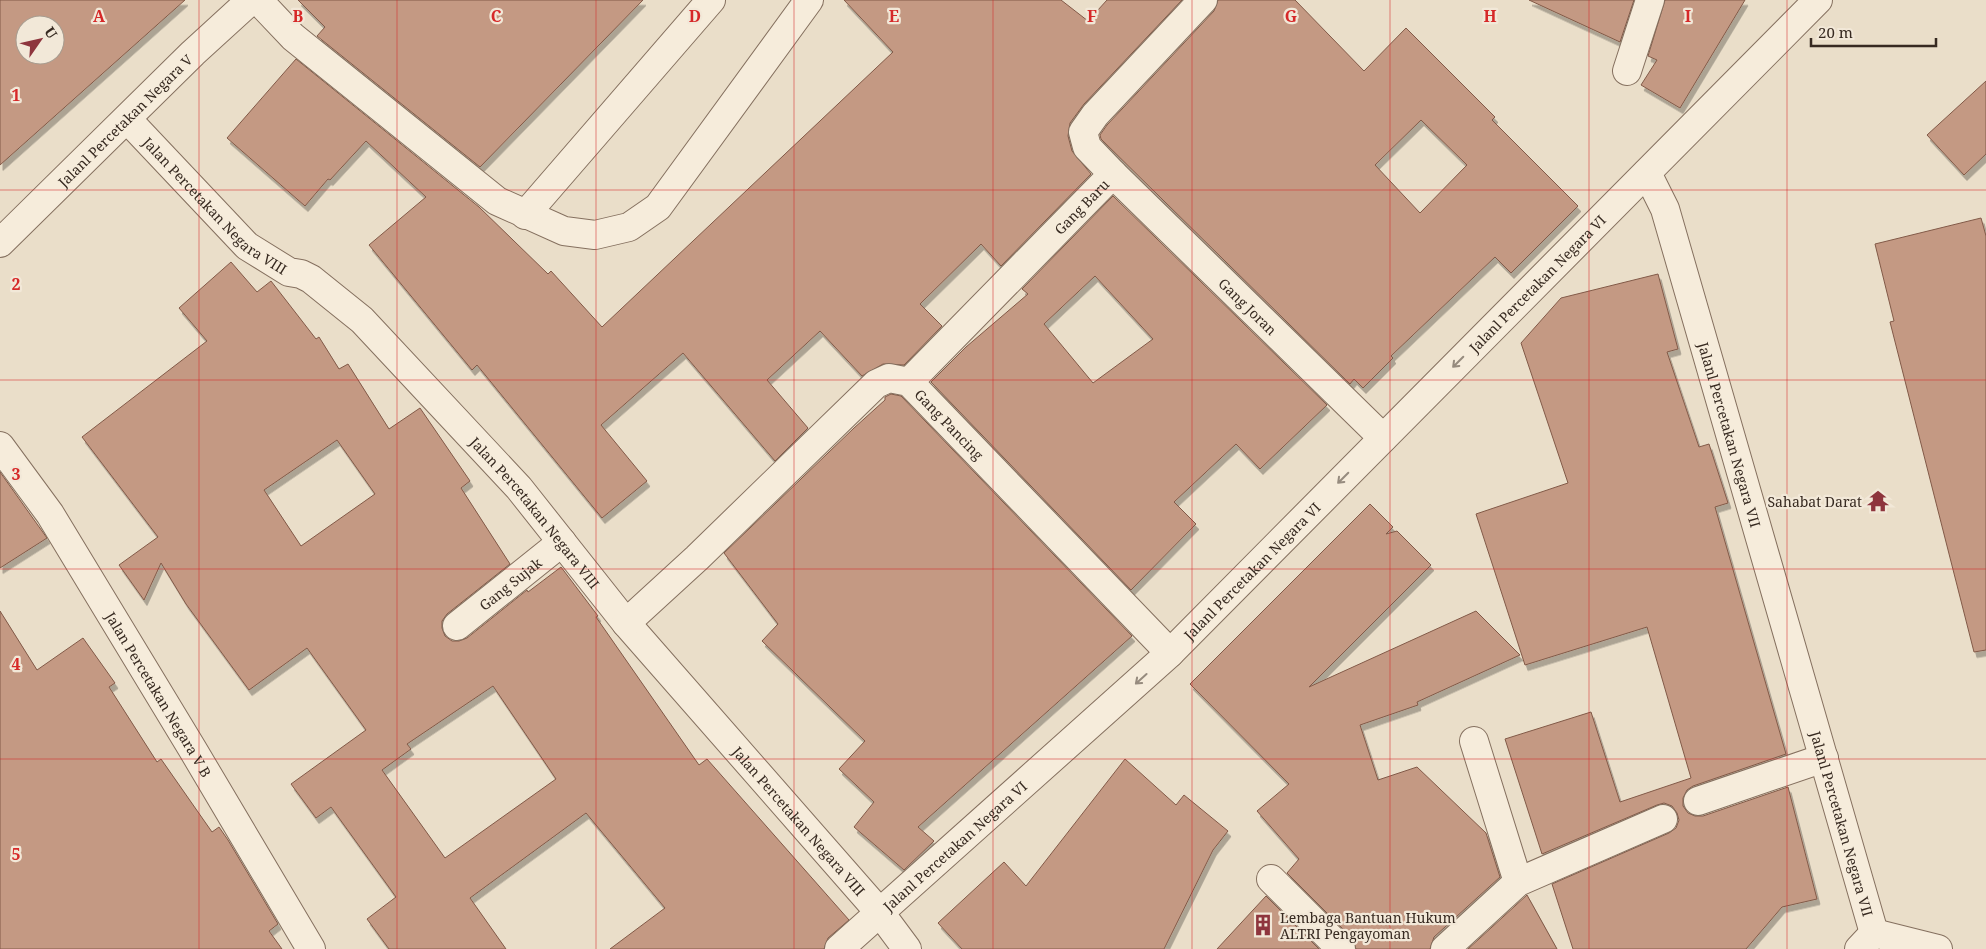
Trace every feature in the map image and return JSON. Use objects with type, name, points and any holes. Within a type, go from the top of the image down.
[{"type":"street","points":[[525,216],[711,0]]},
{"type":"street","points":[[249,1],[497,202],[525,216],[564,231],[595,235],[629,227],[658,207],[809,0]]},
{"type":"street","name":"Gang Baru","points":[[909,382],[1113,174],[1087,147],[1083,132],[1095,116],[1203,0]]},
{"type":"street","points":[[1627,71],[1650,0]]},
{"type":"street","points":[[1647,173],[1818,0]]},
{"type":"street","name":"Jalanl Percetakan Negara V","points":[[0,243],[193,53],[249,1]]},
{"type":"street","name":"Jalan Percetakan Negara VIII","points":[[127,119],[247,246],[288,272],[311,278],[362,320],[519,488],[626,623],[881,914],[908,949]]},
{"type":"street","name":"Jalanl Percetakan Negara VI","points":[[839,949],[881,914],[1170,653],[1647,173]]},
{"type":"street","name":"Jalanl Percetakan Negara VII","points":[[1647,173],[1665,209],[1824,758],[1866,941],[1938,949]]},
{"type":"street","name":"Gang Joran","points":[[1113,174],[1383,438]]},
{"type":"street","name":"Gang Pancing","points":[[626,623],[697,558],[876,384],[889,378],[909,382],[1170,653]]},
{"type":"street","name":"Jalan Percetakan Negara V B","points":[[0,446],[50,514],[193,750],[310,949]]},
{"type":"street","name":"Gang Sujak","points":[[457,626],[562,542]]},
{"type":"street","points":[[1474,741],[1518,882]]},
{"type":"street","points":[[1698,801],[1824,758]]},
{"type":"street","points":[[1445,949],[1518,882],[1663,819]]},
{"type":"street","points":[[1271,879],[1342,949]]},
{"type":"building","points":[[0,0],[185,0],[0,165]]},
{"type":"building","points":[[298,0],[643,0],[480,167],[317,36],[325,27]]},
{"type":"building","points":[[844,0],[1061,0],[1088,21],[1107,0],[1182,0],[1084,104],[1070,123],[1068,136],[1072,151],[1091,174],[1001,266],[981,244],[920,304],[942,326],[904,365],[883,364],[862,376],[820,331],[767,380],[808,428],[775,461],[683,353],[601,425],[647,481],[602,518],[477,365],[472,370],[369,245],[426,197],[366,141],[330,180],[328,179],[305,206],[227,138],[296,59],[479,207],[548,274],[551,271],[602,327],[893,52]]},
{"type":"building","points":[[1218,0],[1295,0],[1364,71],[1406,28],[1495,117],[1492,120],[1578,206],[1511,273],[1495,257],[1391,356],[1393,358],[1363,388],[1354,379],[1350,384],[1101,139],[1100,135],[1107,125],[1214,11]],"holes":[[[1421,120],[1467,165],[1420,213],[1375,165]]]},
{"type":"building","points":[[1529,0],[1634,0],[1620,42]]},
{"type":"building","points":[[1665,0],[1745,0],[1680,108],[1641,85],[1657,60],[1648,56]]},
{"type":"building","points":[[1986,81],[1986,154],[1964,175],[1927,135]]},
{"type":"building","points":[[1113,196],[1327,405],[1260,469],[1236,444],[1174,502],[1196,524],[1131,590],[931,382],[966,347],[1028,294],[1022,289]],"holes":[[[1095,276],[1153,339],[1093,383],[1044,324]]]},
{"type":"building","points":[[1981,218],[1986,236],[1986,650],[1974,652],[1890,322],[1894,321],[1875,244]]},
{"type":"building","points":[[231,262],[257,292],[271,281],[316,339],[319,337],[339,369],[348,364],[389,429],[420,408],[470,481],[461,488],[510,564],[447,614],[442,621],[445,636],[452,641],[467,638],[527,590],[528,592],[561,567],[598,616],[596,617],[699,765],[707,759],[849,920],[828,938],[824,949],[610,949],[665,908],[586,813],[470,898],[506,949],[389,949],[367,919],[396,897],[331,807],[316,818],[291,784],[366,730],[307,648],[249,690],[186,604],[161,563],[144,600],[119,565],[158,537],[82,437],[207,341],[179,308]],"holes":[[[337,440],[375,494],[301,546],[264,490]],[[493,686],[556,779],[445,858],[382,770],[411,749],[407,744]]]},
{"type":"building","points":[[1658,274],[1678,349],[1667,352],[1699,447],[1709,444],[1728,503],[1715,507],[1786,754],[1693,786],[1687,790],[1683,798],[1683,806],[1688,813],[1695,816],[1703,816],[1788,787],[1817,899],[1782,907],[1746,949],[1573,949],[1552,884],[1669,833],[1676,828],[1679,820],[1677,813],[1672,806],[1664,803],[1657,805],[1542,854],[1505,739],[1591,712],[1620,802],[1691,778],[1647,627],[1525,665],[1476,514],[1568,483],[1521,343],[1561,298]]},
{"type":"building","points":[[891,394],[901,396],[1132,636],[918,827],[934,841],[904,870],[854,827],[874,802],[839,769],[865,741],[762,641],[778,624],[724,553],[885,400],[885,397]]},
{"type":"building","points":[[0,472],[47,538],[0,568]]},
{"type":"building","points":[[1370,504],[1393,527],[1386,534],[1397,531],[1431,565],[1309,687],[1476,611],[1520,655],[1417,702],[1418,705],[1360,725],[1378,780],[1417,767],[1486,833],[1500,877],[1434,937],[1430,949],[1356,949],[1352,938],[1287,873],[1299,859],[1257,811],[1289,784],[1190,684]]},
{"type":"building","points":[[0,611],[37,670],[83,638],[115,683],[109,687],[157,762],[161,759],[212,832],[219,827],[228,840],[278,924],[269,931],[282,949],[0,949]]},
{"type":"building","points":[[1125,759],[1176,805],[1184,795],[1228,831],[1213,850],[1164,949],[962,949],[938,923],[1004,862],[1026,886]]},
{"type":"building","points":[[1527,895],[1557,949],[1468,949]]},
{"type":"building","name":"Lembaga Bantuan Hukum ALTRI Pengayoman","points":[[1266,896],[1319,949],[1217,949]]},
{"type":"place","name":"Sahabat Darat","points":[[1878,501]]},
{"type":"place","name":"Lembaga Bantuan Hukum ALTRI Pengayoman","points":[[1263,925]]}]
